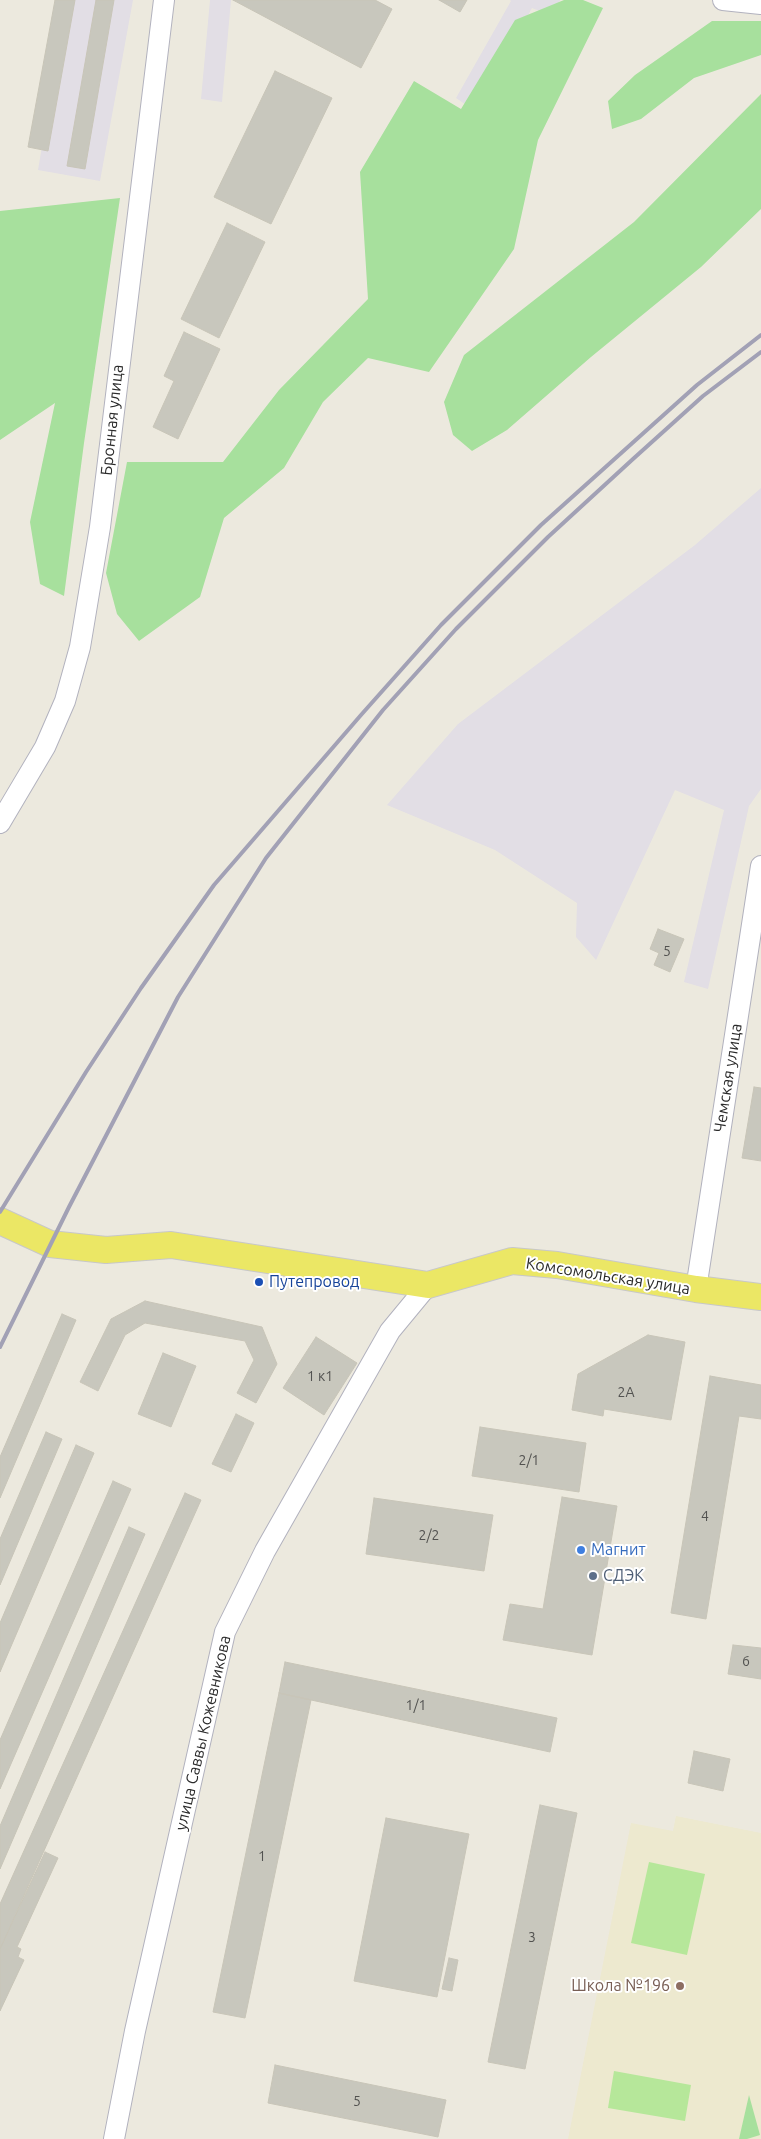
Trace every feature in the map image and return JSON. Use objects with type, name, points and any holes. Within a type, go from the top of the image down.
[{"type":"main road","points":[[0,1221],[50,1244],[106,1250],[171,1246],[428,1285]]},
{"type":"main road","name":"Комсомольская улица","points":[[428,1285],[512,1261],[557,1265],[696,1289],[761,1297]]},
{"type":"street","name":"Бронная улица","points":[[0,823],[49,738],[66,701],[80,647],[100,527],[164,0]]},
{"type":"street","points":[[723,0],[761,4]]},
{"type":"street","name":"Чемская улица","points":[[696,1289],[761,866]]},
{"type":"street","name":"улица Саввы Кожевникова","points":[[114,2139],[135,2031],[225,1632],[265,1551],[390,1332],[428,1285]]},
{"type":"shaded area","points":[[60,0],[133,0],[100,181],[38,170],[47,117]]},
{"type":"shaded area","points":[[210,0],[231,0],[222,102],[201,99]]},
{"type":"shaded area","points":[[510,0],[560,0],[555,17],[532,8],[475,111],[456,98]]},
{"type":"shaded area","points":[[761,488],[761,789],[749,806],[708,989],[684,982],[724,810],[675,790],[596,960],[576,937],[577,903],[495,850],[387,805],[458,724],[695,545]]},
{"type":"shaded area","name":"Школа №196","points":[[676,1816],[761,1833],[761,2139],[568,2139],[631,1823],[673,1831]]},
{"type":"green space","points":[[564,0],[583,0],[603,8],[538,140],[514,249],[429,372],[368,358],[323,402],[284,468],[224,518],[200,597],[139,641],[117,614],[106,573],[127,462],[223,462],[279,390],[368,299],[360,172],[414,81],[461,109],[515,20]]},
{"type":"green space","points":[[712,21],[761,21],[761,55],[694,78],[641,119],[612,129],[608,101],[635,75]]},
{"type":"green space","points":[[761,94],[761,209],[701,267],[591,357],[507,430],[472,451],[453,435],[444,402],[464,355],[634,222]]},
{"type":"green space","points":[[120,198],[84,443],[64,596],[40,584],[30,522],[55,403],[0,440],[0,211]]},
{"type":"green space","points":[[649,1862],[705,1874],[687,1955],[631,1943]]},
{"type":"green space","points":[[614,2071],[691,2085],[685,2121],[608,2108]]},
{"type":"green space","points":[[749,2095],[760,2135],[739,2139]]},
{"type":"building","points":[[55,0],[75,0],[48,151],[28,147]]},
{"type":"building","points":[[96,0],[114,0],[85,169],[67,166]]},
{"type":"building","points":[[233,0],[375,0],[392,9],[361,68]]},
{"type":"building","points":[[439,0],[467,0],[460,12]]},
{"type":"building","points":[[275,71],[332,98],[271,224],[214,197]]},
{"type":"building","points":[[227,223],[265,242],[219,338],[181,319]]},
{"type":"building","points":[[184,332],[220,349],[178,439],[153,427],[174,381],[164,376]]},
{"type":"building","points":[[658,929],[684,939],[670,972],[654,965],[659,953],[650,949]]},
{"type":"building","points":[[754,1087],[761,1088],[761,1161],[742,1158]]},
{"type":"building","points":[[145,1301],[262,1327],[277,1364],[256,1403],[237,1393],[254,1360],[245,1341],[145,1323],[125,1335],[98,1391],[80,1382],[111,1319]]},
{"type":"building","points":[[62,1314],[76,1320],[0,1498],[0,1457]]},
{"type":"building","points":[[648,1335],[685,1342],[671,1420],[604,1409],[603,1416],[572,1410],[578,1374]]},
{"type":"building","points":[[316,1337],[357,1363],[324,1415],[283,1388]]},
{"type":"building","points":[[163,1353],[196,1366],[171,1427],[138,1414]]},
{"type":"building","points":[[710,1376],[761,1385],[761,1419],[739,1416],[706,1619],[671,1613]]},
{"type":"building","points":[[236,1414],[254,1423],[231,1472],[212,1464]]},
{"type":"building","points":[[480,1427],[586,1443],[579,1492],[472,1476]]},
{"type":"building","points":[[46,1432],[62,1439],[0,1585],[0,1539]]},
{"type":"building","points":[[76,1445],[94,1453],[0,1672],[0,1623]]},
{"type":"building","points":[[113,1481],[131,1489],[0,1789],[0,1740]]},
{"type":"building","points":[[185,1493],[201,1500],[0,1949],[0,1904]]},
{"type":"building","name":"Магнит","points":[[562,1497],[617,1506],[592,1655],[503,1640],[510,1604],[543,1609]]},
{"type":"building","points":[[374,1498],[493,1515],[484,1571],[366,1554]]},
{"type":"building","points":[[129,1527],[145,1534],[0,1869],[0,1826]]},
{"type":"building","points":[[733,1645],[761,1648],[761,1679],[728,1674]]},
{"type":"building","points":[[285,1662],[557,1718],[550,1752],[279,1693]]},
{"type":"building","points":[[279,1693],[311,1700],[245,2018],[213,2012]]},
{"type":"building","points":[[694,1751],[730,1759],[723,1791],[688,1783]]},
{"type":"building","points":[[540,1805],[577,1813],[525,2069],[488,2062]]},
{"type":"building","points":[[386,1818],[469,1834],[437,1997],[354,1981]]},
{"type":"building","points":[[45,1852],[58,1858],[17,1947],[21,1949],[18,1957],[24,1960],[0,2011],[0,1949]]},
{"type":"building","points":[[449,1958],[458,1960],[452,1991],[442,1989]]},
{"type":"building","points":[[275,2065],[446,2100],[438,2137],[268,2103]]},
{"type":"railway","points":[[0,1212],[86,1072],[141,988],[214,885],[361,715],[441,625],[541,525],[697,385],[761,335]]},
{"type":"railway","points":[[0,1347],[69,1207],[178,997],[266,858],[383,710],[456,629],[548,537],[633,459],[703,396],[761,352]]},
{"type":"place","name":"Путепровод","points":[[259,1282]]},
{"type":"place","name":"Магнит","points":[[581,1550]]},
{"type":"place","name":"СДЭК","points":[[593,1576]]},
{"type":"place","name":"Школа №196","points":[[680,1986]]}]
